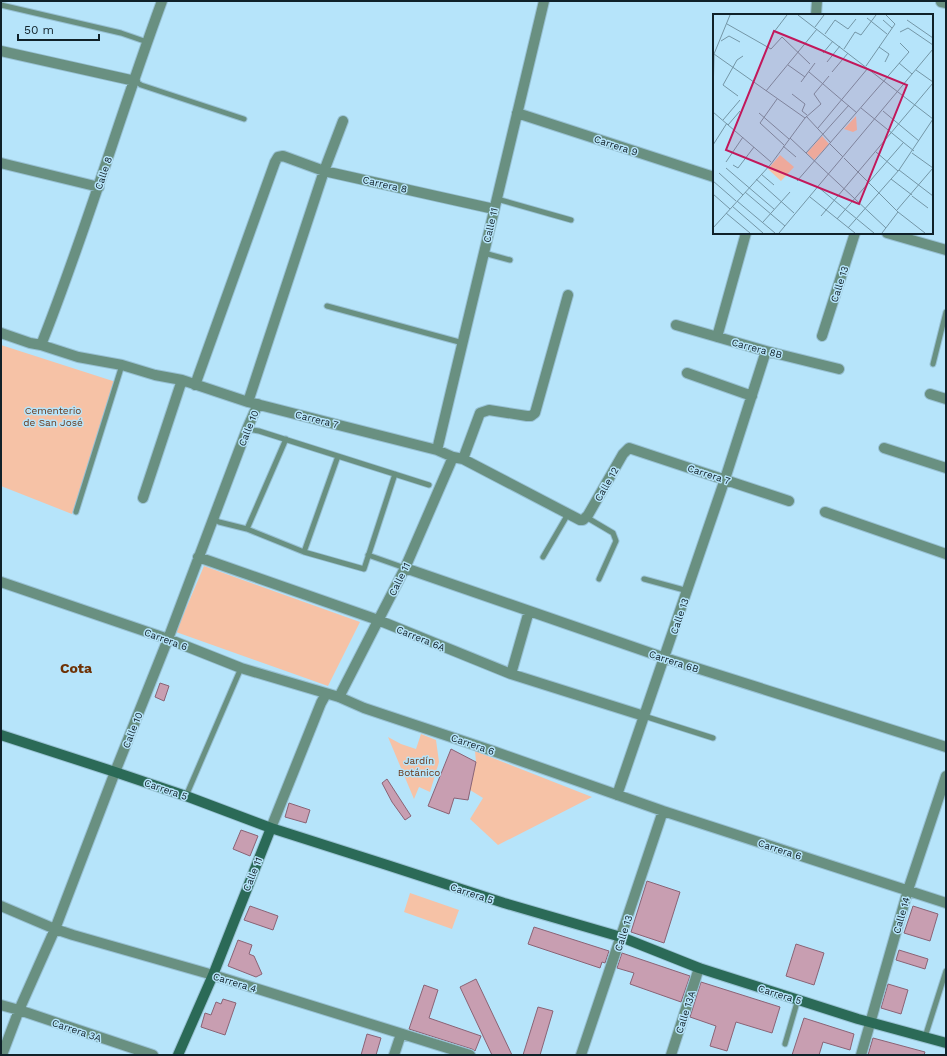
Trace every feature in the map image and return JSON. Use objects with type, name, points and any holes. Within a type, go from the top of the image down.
[{"type":"main road","name":"Carrera 5","points":[[1,735],[186,796],[271,828],[504,903],[621,937],[699,968],[870,1022],[946,1044]]},
{"type":"main road","name":"Calle 11","points":[[178,1055],[213,975],[271,828]]},
{"type":"street","name":"Calle 8","points":[[41,345],[99,187],[162,1]]},
{"type":"street","name":"Calle 11","points":[[437,450],[544,1]]},
{"type":"street","points":[[816,14],[818,1]]},
{"type":"street","points":[[1,51],[134,81]]},
{"type":"street","name":"Carrera 9","points":[[517,113],[713,177]]},
{"type":"street","name":"Calle 10","points":[[2,1055],[19,1010],[55,929],[248,429],[253,403],[324,171],[343,121]]},
{"type":"street","name":"Carrera 8","points":[[195,385],[275,162],[278,158],[283,156],[324,171],[495,204]]},
{"type":"street","points":[[1,163],[99,187]]},
{"type":"street","points":[[717,337],[746,234]]},
{"type":"street","name":"Calle 13","points":[[822,336],[856,234]]},
{"type":"street","points":[[890,234],[946,250]]},
{"type":"street","name":"Calle 11","points":[[339,697],[405,568],[480,413],[489,410],[531,416],[535,413],[568,294]]},
{"type":"street","name":"Carrera 8B","points":[[676,325],[766,352],[839,369]]},
{"type":"street","name":"Carrera 7","points":[[1,333],[78,357],[122,365],[154,375],[182,380],[253,403],[437,450],[458,458],[580,520],[584,518]]},
{"type":"street","name":"Calle 13","points":[[617,795],[688,591],[766,352]]},
{"type":"street","points":[[687,373],[752,396]]},
{"type":"street","points":[[143,498],[182,380]]},
{"type":"street","points":[[930,394],[946,399]]},
{"type":"street","name":"Carrera 7","points":[[629,448],[789,500]]},
{"type":"street","name":"Calle 12","points":[[584,518],[623,454],[629,448]]},
{"type":"street","points":[[884,448],[946,468]]},
{"type":"street","points":[[825,512],[946,554]]},
{"type":"street","name":"Carrera 6A","points":[[198,557],[378,620],[511,674],[644,716]]},
{"type":"street","name":"Carrera 6B","points":[[405,568],[665,658],[946,747]]},
{"type":"street","name":"Carrera 6","points":[[1,582],[168,639],[241,668],[339,697],[364,708],[493,751],[663,811],[946,903]]},
{"type":"street","points":[[511,674],[529,611]]},
{"type":"street","name":"Calle 11","points":[[271,828],[321,703],[326,694]]},
{"type":"street","name":"Calle 14","points":[[861,1055],[908,890],[946,776]]},
{"type":"street","name":"Calle 13","points":[[581,1055],[663,811]]},
{"type":"street","name":"Carrera 4","points":[[1,906],[55,929],[213,975],[470,1055]]},
{"type":"street","name":"Calle 13A","points":[[671,1055],[699,968]]},
{"type":"street","name":"Carrera 3A","points":[[1,1005],[153,1055]]},
{"type":"street","points":[[394,1055],[402,1034]]},
{"type":"lane","points":[[1,5],[121,33],[147,42]]},
{"type":"lane","points":[[134,81],[141,85],[244,119]]},
{"type":"lane","points":[[495,204],[571,220]]},
{"type":"lane","points":[[484,253],[510,260]]},
{"type":"lane","points":[[327,306],[462,343]]},
{"type":"lane","points":[[933,364],[946,312]]},
{"type":"lane","points":[[76,512],[122,365]]},
{"type":"lane","points":[[248,429],[286,439],[429,485]]},
{"type":"lane","points":[[247,529],[286,439]]},
{"type":"lane","points":[[304,552],[338,456]]},
{"type":"lane","points":[[213,518],[219,522],[247,529],[304,552],[364,569],[395,474]]},
{"type":"lane","points":[[543,557],[568,514]]},
{"type":"lane","points":[[584,518],[613,533],[616,541],[599,579]]},
{"type":"lane","points":[[368,555],[405,568]]},
{"type":"lane","points":[[644,579],[688,591]]},
{"type":"lane","points":[[186,796],[241,668]]},
{"type":"lane","points":[[644,716],[712,738]]},
{"type":"lane","points":[[925,1037],[946,971]]},
{"type":"lane","points":[[785,1044],[798,999]]},
{"type":"green space","name":"Cementerio de San José","points":[[1,345],[119,383],[72,514],[1,486]]},
{"type":"green space","points":[[204,566],[360,622],[328,686],[176,632]]},
{"type":"green space","name":"Jardín Botánico","points":[[421,734],[436,740],[439,762],[430,792],[419,787],[414,799],[388,737],[401,744],[416,749]]},
{"type":"green space","points":[[475,751],[592,797],[498,845],[470,819],[483,798],[470,790],[476,762]]},
{"type":"green space","points":[[410,893],[459,910],[452,929],[404,912]]},
{"type":"building","points":[[160,683],[169,686],[164,701],[155,697]]},
{"type":"building","points":[[451,749],[476,762],[468,800],[454,798],[449,814],[428,806]]},
{"type":"building","points":[[387,779],[411,816],[405,820],[392,802],[382,783]]},
{"type":"building","points":[[289,803],[310,810],[306,823],[285,817]]},
{"type":"building","points":[[241,830],[258,836],[250,856],[233,849]]},
{"type":"building","points":[[647,881],[680,892],[664,943],[631,932]]},
{"type":"building","points":[[250,906],[278,916],[273,930],[244,920]]},
{"type":"building","points":[[913,906],[938,914],[930,941],[904,933]]},
{"type":"building","points":[[534,927],[609,951],[605,963],[602,962],[600,968],[528,944]]},
{"type":"building","points":[[238,940],[252,945],[249,954],[254,956],[262,974],[256,977],[228,966]]},
{"type":"building","points":[[796,944],[824,953],[814,985],[786,976]]},
{"type":"building","points":[[899,950],[928,959],[925,969],[896,960]]},
{"type":"building","points":[[622,953],[690,976],[681,1002],[630,984],[634,973],[617,968]]},
{"type":"building","points":[[476,979],[512,1055],[492,1055],[460,987]]},
{"type":"building","points":[[701,982],[780,1007],[772,1033],[736,1022],[727,1051],[710,1046],[716,1026],[690,1017]]},
{"type":"building","points":[[888,984],[908,990],[901,1014],[881,1008]]},
{"type":"building","points":[[424,985],[438,990],[429,1018],[481,1036],[475,1051],[409,1029]]},
{"type":"building","points":[[223,999],[236,1003],[225,1035],[201,1027],[205,1013],[211,1015],[216,1002],[221,1004]]},
{"type":"building","points":[[538,1007],[553,1011],[540,1055],[523,1055]]},
{"type":"building","points":[[804,1018],[854,1034],[850,1050],[823,1042],[819,1055],[792,1055]]},
{"type":"building","points":[[367,1034],[381,1038],[376,1055],[361,1055]]},
{"type":"building","points":[[873,1038],[925,1052],[924,1055],[868,1055]]},
{"type":"district","name":"Cota","points":[[76,668]]}]
